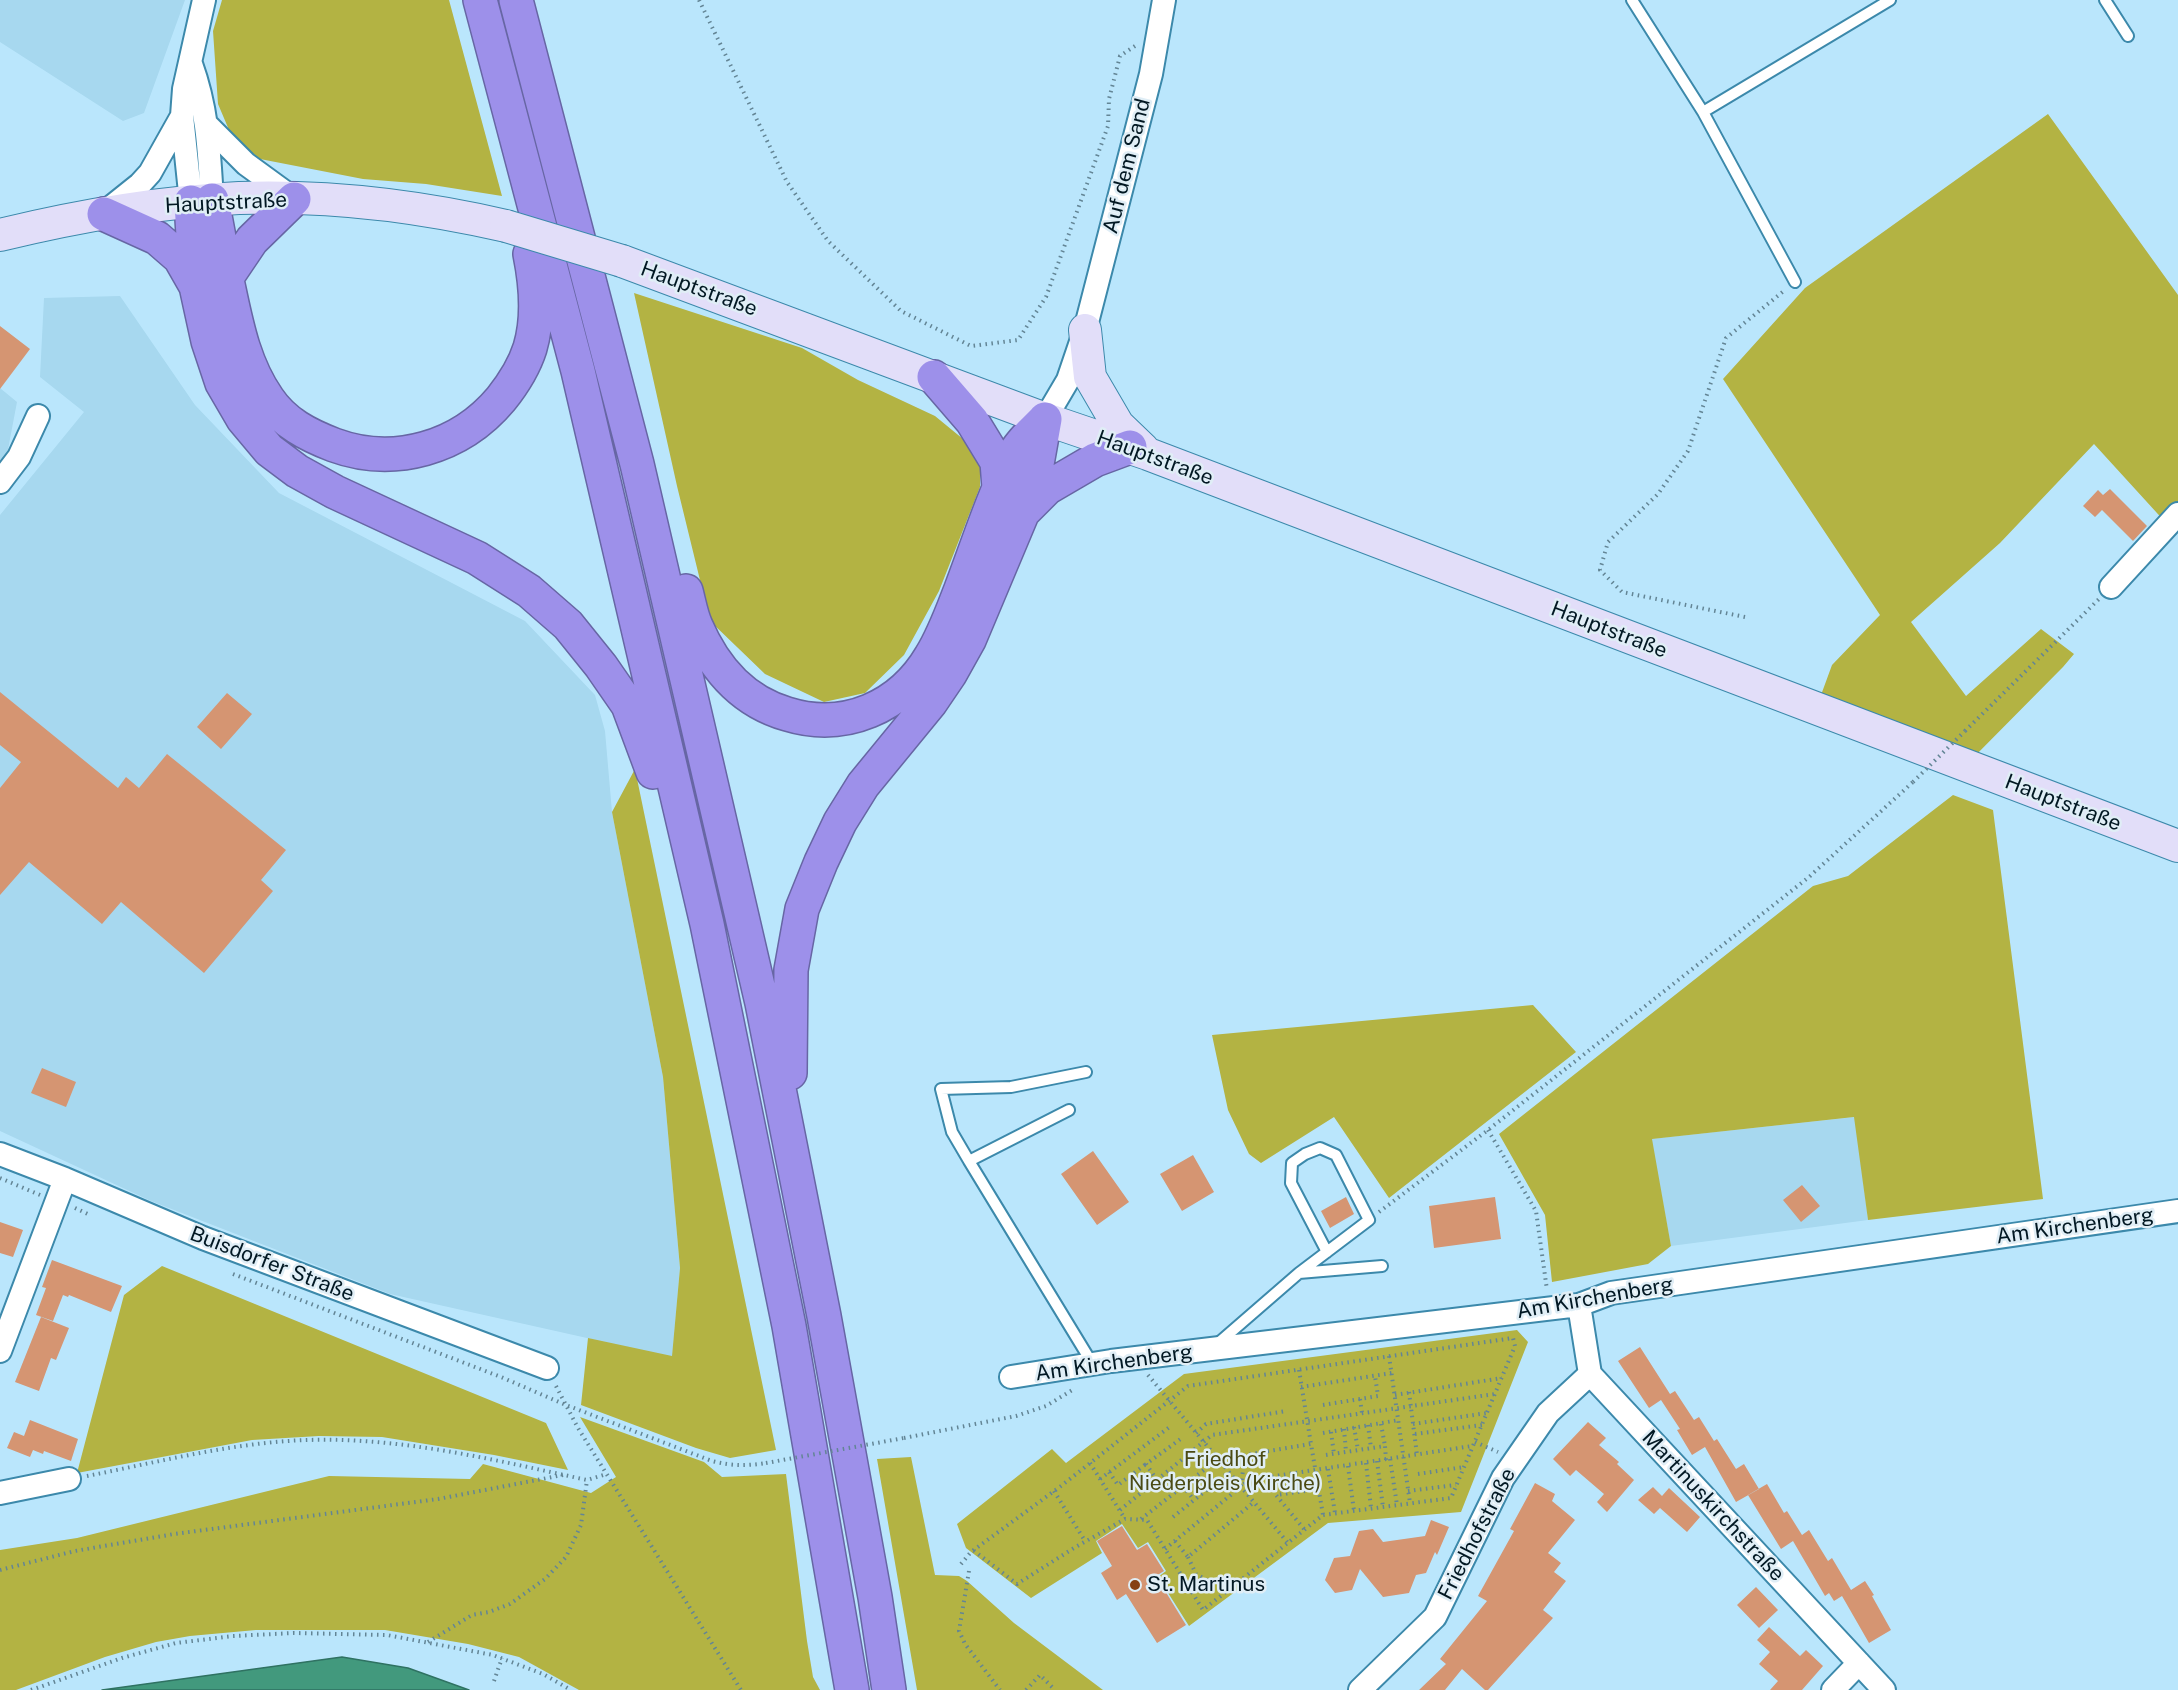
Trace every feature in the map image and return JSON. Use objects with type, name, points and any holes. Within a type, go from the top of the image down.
[{"type":"highway","points":[[480,0],[578,371],[706,924],[789,1326],[852,1690]]},
{"type":"highway","points":[[516,0],[637,464],[762,1003],[826,1328],[875,1597],[889,1690]]},
{"type":"highway","points":[[104,214],[157,238],[212,281],[238,334],[251,370],[269,401],[293,426],[316,438],[351,451],[386,455],[423,450],[458,436],[488,413],[515,382],[530,348],[535,313],[534,276],[516,185],[520,152]]},
{"type":"highway","points":[[212,281],[294,199]]},
{"type":"highway","points":[[201,201],[212,281],[208,341],[222,382],[243,419],[269,450],[297,471],[335,492],[477,558],[529,591],[568,625],[628,705],[661,793],[688,897],[706,924]]},
{"type":"highway","points":[[934,376],[972,421],[997,462],[999,488]]},
{"type":"highway","points":[[637,464],[664,509],[695,625],[718,666],[744,694],[771,709],[802,719],[833,721],[859,716],[885,703],[912,682],[931,657],[948,624],[999,488],[1016,450],[1045,419]]},
{"type":"highway","points":[[789,1139],[791,970],[802,909],[835,832],[863,785],[930,702],[950,674],[969,640],[1022,514],[1037,464],[1045,419]]},
{"type":"highway","points":[[1022,514],[1047,488],[1095,460],[1139,451]]},
{"type":"main road","name":"Hauptstraße","points":[[0,236],[63,220],[201,201],[294,199],[365,202],[465,217],[506,226],[622,261],[1045,419],[1139,451],[2178,846]]},
{"type":"main road","points":[[1085,330],[1090,377],[1118,425],[1139,451]]},
{"type":"street","points":[[201,201],[182,117],[184,89],[204,0]]},
{"type":"street","name":"Auf dem Sand","points":[[1045,419],[1068,380],[1085,330],[1151,74],[1164,0]]},
{"type":"street","points":[[191,64],[201,92],[207,125],[201,201]]},
{"type":"street","name":"Hauptstraße","points":[[104,214],[150,173],[182,117]]},
{"type":"street","points":[[207,125],[246,164],[294,199]]},
{"type":"street","points":[[0,482],[19,458],[38,416]]},
{"type":"street","points":[[2111,587],[2178,514]]},
{"type":"street","name":"Buisdorfer Straße","points":[[0,1154],[203,1238],[547,1368]]},
{"type":"street","points":[[0,1350],[65,1179]]},
{"type":"street","name":"Am Kirchenberg","points":[[1011,1377],[1140,1358],[1579,1305],[1611,1293],[2178,1211]]},
{"type":"street","points":[[1579,1305],[1590,1374]]},
{"type":"street","name":"Martinuskirchstraße","points":[[1590,1374],[1884,1690]]},
{"type":"street","name":"Friedhofstraße","points":[[1360,1690],[1435,1617],[1503,1478],[1548,1413],[1590,1374]]},
{"type":"street","points":[[0,1492],[69,1479]]},
{"type":"street","points":[[1833,1690],[1859,1663]]},
{"type":"lane","points":[[1632,0],[1703,112],[1795,282]]},
{"type":"lane","points":[[1703,112],[1890,0]]},
{"type":"lane","points":[[2105,0],[2128,36]]},
{"type":"lane","points":[[1086,1072],[1011,1087],[941,1089],[952,1131],[1093,1364]]},
{"type":"lane","points":[[969,1161],[1070,1110]]},
{"type":"lane","points":[[1211,1349],[1299,1273],[1327,1252],[1369,1220],[1336,1155],[1320,1148],[1292,1163],[1291,1183],[1327,1252]]},
{"type":"lane","points":[[1299,1273],[1382,1266]]},
{"type":"path","points":[[699,0],[787,182],[828,241],[901,311],[971,346],[1018,340],[1046,297],[1108,126],[1108,99],[1120,56],[1158,30]]},
{"type":"path","points":[[1745,617],[1622,592],[1600,570],[1608,542],[1658,494],[1688,451],[1726,338],[1795,282]]},
{"type":"path","points":[[1369,1220],[1488,1130],[1809,877],[1913,782],[2111,587]]},
{"type":"path","points":[[1488,1130],[1536,1211],[1549,1309]]},
{"type":"path","points":[[0,1178],[92,1215]]},
{"type":"path","points":[[232,1273],[501,1377],[566,1406],[726,1465],[748,1466],[766,1463],[1016,1416],[1046,1406],[1076,1388]]},
{"type":"path","points":[[961,1564],[973,1550],[1054,1491],[1188,1386],[1513,1338],[1515,1346],[1451,1498],[1323,1515],[1203,1610],[1147,1520],[1125,1519],[1017,1584],[973,1550]]},
{"type":"path","points":[[1389,1356],[1410,1503]]},
{"type":"path","points":[[1140,1358],[1144,1371],[1288,1543]]},
{"type":"path","points":[[1299,1370],[1323,1515]]},
{"type":"path","points":[[1301,1387],[1392,1373]]},
{"type":"path","points":[[1323,1405],[1378,1396],[1375,1376]]},
{"type":"path","points":[[1395,1395],[1502,1378]]},
{"type":"path","points":[[1409,1392],[1417,1455]]},
{"type":"path","points":[[1120,1510],[1212,1435],[1495,1394]]},
{"type":"path","points":[[1360,1399],[1362,1413]]},
{"type":"path","points":[[566,1406],[741,1690]]},
{"type":"path","points":[[1196,1433],[1206,1424],[1287,1411]]},
{"type":"path","points":[[1413,1424],[1487,1413]]},
{"type":"path","points":[[1323,1433],[1399,1420]]},
{"type":"path","points":[[1381,1424],[1396,1505]]},
{"type":"path","points":[[1368,1425],[1371,1448]]},
{"type":"path","points":[[1414,1434],[1482,1425]]},
{"type":"path","points":[[1100,1479],[1171,1426]]},
{"type":"path","points":[[1354,1427],[1358,1450]]},
{"type":"path","points":[[1344,1429],[1346,1452]]},
{"type":"path","points":[[1331,1432],[1334,1454]]},
{"type":"path","points":[[1109,1472],[1118,1485],[1182,1438]]},
{"type":"path","points":[[69,1479],[231,1448],[307,1440],[372,1442],[425,1448],[587,1480],[607,1474]]},
{"type":"path","points":[[1241,1486],[1245,1455],[1311,1444]]},
{"type":"path","points":[[1326,1455],[1384,1446]]},
{"type":"path","points":[[1165,1549],[1249,1480],[1473,1446]]},
{"type":"path","points":[[1141,1520],[1218,1458]]},
{"type":"path","points":[[1377,1461],[1383,1507]]},
{"type":"path","points":[[1090,1463],[1125,1519]]},
{"type":"path","points":[[1366,1463],[1371,1508]]},
{"type":"path","points":[[1146,1464],[1157,1480]]},
{"type":"path","points":[[1348,1466],[1354,1510]]},
{"type":"path","points":[[1418,1474],[1464,1467]]},
{"type":"path","points":[[1328,1469],[1335,1513]]},
{"type":"path","points":[[1173,1517],[1229,1472]]},
{"type":"path","points":[[0,1570],[75,1551],[280,1519],[438,1499],[563,1475]]},
{"type":"path","points":[[427,1642],[472,1615],[489,1612],[510,1604],[544,1579],[566,1557],[581,1525],[587,1480]]},
{"type":"path","points":[[1408,1491],[1456,1485]]},
{"type":"path","points":[[1183,1486],[1194,1500]]},
{"type":"path","points":[[1054,1491],[1085,1542]]},
{"type":"path","points":[[1304,1529],[1276,1495],[1305,1491]]},
{"type":"path","points":[[1188,1557],[1254,1502]]},
{"type":"path","points":[[1175,1540],[1188,1557],[1196,1574],[1210,1582]]},
{"type":"path","points":[[969,1571],[959,1631],[965,1644],[1000,1690]]},
{"type":"path","points":[[31,1690],[122,1658],[176,1643],[233,1636],[294,1633],[387,1635],[427,1642],[502,1658],[543,1674],[571,1690]]},
{"type":"path","points":[[494,1681],[502,1658]]},
{"type":"path","points":[[1026,1690],[1040,1676],[1055,1690]]},
{"type":"shaded area","points":[[0,0],[185,0],[144,113],[123,121],[0,42]]},
{"type":"shaded area","points":[[120,296],[195,405],[279,493],[525,621],[595,695],[605,731],[612,812],[663,1077],[680,1268],[672,1357],[390,1294],[151,1201],[0,1131],[0,515],[84,412],[40,377],[44,298]]},
{"type":"shaded area","points":[[0,388],[17,402],[6,460],[0,468]]},
{"type":"shaded area","points":[[1855,1117],[1868,1220],[1671,1246],[1651,1139]]},
{"type":"shaded area","points":[[342,1657],[408,1668],[469,1690],[102,1690]]},
{"type":"green space","points":[[222,0],[449,0],[502,196],[426,184],[363,179],[260,159],[232,137],[218,104],[213,31]]},
{"type":"green space","points":[[2048,114],[2178,295],[2178,512],[2167,524],[2094,444],[2000,543],[1911,622],[1966,696],[2041,629],[2074,654],[1967,764],[1817,706],[1832,665],[1880,615],[1723,379],[1805,288]]},
{"type":"green space","points":[[634,293],[802,348],[858,380],[935,416],[963,439],[980,462],[980,487],[939,591],[904,655],[865,693],[824,702],[765,674],[710,621]]},
{"type":"green space","points":[[635,769],[776,1450],[730,1458],[696,1448],[581,1405],[588,1338],[672,1356],[680,1268],[663,1077],[612,812]]},
{"type":"green space","points":[[1953,795],[1993,810],[2043,1199],[1868,1220],[1854,1117],[1652,1139],[1671,1246],[1648,1264],[1552,1282],[1545,1215],[1499,1134],[1813,886],[1848,876]]},
{"type":"green space","points":[[1533,1005],[1576,1052],[1389,1198],[1334,1117],[1261,1163],[1249,1154],[1228,1110],[1212,1035]]},
{"type":"green space","points":[[162,1266],[546,1423],[568,1470],[494,1455],[382,1437],[319,1436],[252,1440],[77,1473],[124,1295]]},
{"type":"green space","name":"Friedhof Niederpleis (Kirche)","points":[[1517,1330],[1528,1342],[1461,1512],[1328,1523],[1189,1626],[1158,1577],[1166,1571],[1148,1542],[1138,1548],[1122,1524],[1096,1541],[1102,1553],[1031,1598],[966,1548],[957,1524],[1052,1449],[1066,1463],[1184,1374]]},
{"type":"green space","points":[[580,1417],[704,1462],[722,1477],[786,1474],[807,1641],[813,1677],[820,1690],[579,1690],[519,1657],[468,1644],[385,1630],[256,1630],[190,1636],[156,1642],[105,1657],[16,1690],[0,1690],[0,1550],[77,1538],[329,1476],[470,1479],[483,1464],[591,1493],[616,1477]]},
{"type":"green space","points":[[911,1457],[935,1575],[959,1576],[967,1581],[1014,1623],[1103,1690],[917,1690],[877,1459]]},
{"type":"building","points":[[0,326],[30,349],[0,389]]},
{"type":"building","points":[[2110,489],[2147,526],[2133,541],[2102,510],[2095,517],[2083,506],[2098,490],[2103,495]]},
{"type":"building","points":[[0,692],[118,788],[126,777],[139,788],[167,754],[286,850],[261,880],[273,891],[204,973],[121,902],[102,924],[29,862],[0,895],[0,788],[21,762],[0,745]]},
{"type":"building","points":[[227,693],[252,714],[221,749],[197,727]]},
{"type":"building","points":[[42,1068],[76,1082],[66,1107],[31,1093]]},
{"type":"building","points":[[1093,1151],[1129,1202],[1097,1225],[1061,1174]]},
{"type":"building","points":[[1193,1155],[1214,1192],[1182,1211],[1160,1174]]},
{"type":"building","points":[[1802,1185],[1820,1206],[1801,1222],[1783,1200]]},
{"type":"building","points":[[1346,1197],[1354,1214],[1330,1228],[1321,1211]]},
{"type":"building","points":[[1495,1197],[1501,1239],[1434,1248],[1429,1206]]},
{"type":"building","points":[[0,1222],[23,1230],[13,1257],[0,1253]]},
{"type":"building","points":[[52,1260],[122,1286],[111,1312],[69,1295],[68,1297],[63,1295],[53,1321],[36,1315],[46,1288],[42,1287]]},
{"type":"building","points":[[41,1317],[69,1328],[56,1360],[51,1358],[39,1391],[15,1382]]},
{"type":"building","points":[[1640,1347],[1670,1394],[1675,1391],[1694,1420],[1699,1417],[1714,1441],[1717,1439],[1736,1469],[1744,1464],[1759,1489],[1736,1502],[1705,1447],[1692,1455],[1677,1430],[1680,1429],[1661,1400],[1649,1408],[1618,1361]]},
{"type":"building","points":[[30,1420],[78,1439],[71,1461],[44,1451],[43,1454],[33,1450],[30,1457],[7,1448],[14,1432],[24,1436]]},
{"type":"building","points":[[1588,1422],[1606,1438],[1599,1445],[1619,1462],[1617,1464],[1634,1480],[1607,1512],[1597,1502],[1604,1494],[1576,1470],[1570,1476],[1553,1459]]},
{"type":"building","points":[[1535,1483],[1555,1494],[1552,1501],[1575,1520],[1548,1553],[1561,1563],[1554,1572],[1566,1581],[1543,1610],[1553,1618],[1488,1690],[1485,1690],[1462,1669],[1445,1690],[1419,1690],[1446,1664],[1440,1659],[1487,1601],[1478,1596],[1514,1531],[1510,1529]]},
{"type":"building","points":[[1767,1484],[1784,1513],[1787,1511],[1802,1535],[1809,1530],[1828,1561],[1832,1558],[1851,1590],[1865,1581],[1891,1630],[1869,1643],[1842,1596],[1834,1601],[1829,1593],[1825,1596],[1793,1541],[1781,1549],[1748,1495]]},
{"type":"building","points":[[1653,1487],[1662,1496],[1669,1488],[1700,1517],[1687,1532],[1660,1508],[1654,1514],[1638,1500]]},
{"type":"building","points":[[1431,1520],[1449,1527],[1437,1555],[1435,1552],[1426,1573],[1416,1575],[1409,1593],[1383,1597],[1360,1569],[1352,1590],[1335,1593],[1325,1580],[1334,1558],[1350,1556],[1359,1531],[1373,1529],[1383,1542],[1425,1536]]},
{"type":"building","name":"St. Martinus","points":[[1122,1526],[1137,1550],[1147,1544],[1164,1571],[1156,1576],[1186,1625],[1157,1643],[1126,1594],[1117,1600],[1101,1573],[1112,1566],[1097,1541]]},
{"type":"building","points":[[1756,1587],[1778,1610],[1759,1628],[1737,1605]]},
{"type":"building","points":[[1769,1627],[1800,1656],[1806,1650],[1823,1666],[1802,1690],[1770,1690],[1778,1681],[1759,1664],[1770,1652],[1757,1640]]},
{"type":"place","name":"St. Martinus","points":[[1135,1585]]}]
